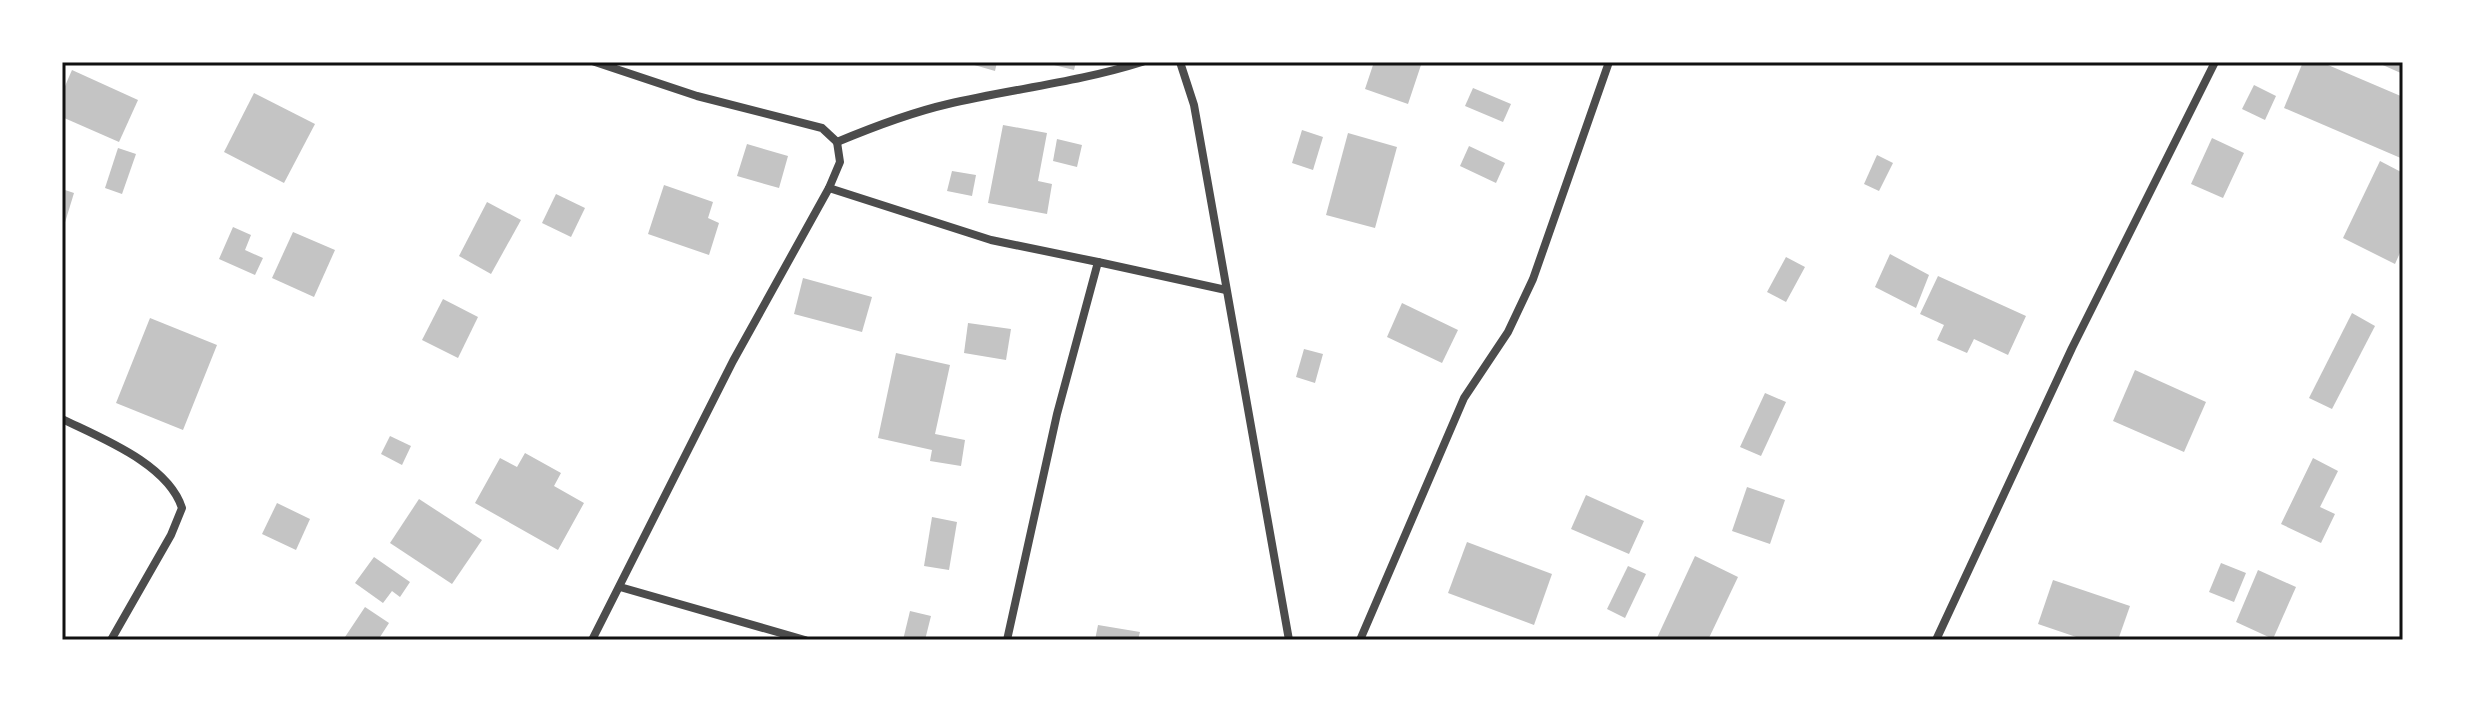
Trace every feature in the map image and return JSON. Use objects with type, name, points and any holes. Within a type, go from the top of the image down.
[{"type":"street","points":[[592,640],[733,361],[829,188],[840,162],[837,142],[822,128],[697,96],[595,62]]},
{"type":"street","points":[[837,142],[888,121],[948,104],[1108,73],[1142,62]]},
{"type":"street","points":[[1180,62],[1194,105],[1289,640]]},
{"type":"street","points":[[1360,640],[1464,398],[1508,332],[1533,279],[1609,62]]},
{"type":"street","points":[[1936,640],[2072,348],[2215,62]]},
{"type":"street","points":[[829,188],[991,240],[1226,290]]},
{"type":"street","points":[[1007,640],[1057,414],[1098,262]]},
{"type":"street","points":[[62,419],[114,444],[166,480],[178,495],[182,508],[171,535],[111,640]]},
{"type":"street","points":[[620,587],[805,640]]},
{"type":"building","points":[[964,62],[997,62],[995,71]]},
{"type":"building","points":[[1042,62],[1076,62],[1074,70]]},
{"type":"building","points":[[1374,62],[1422,62],[1408,104],[1365,89]]},
{"type":"building","points":[[2303,62],[2321,62],[2403,97],[2403,159],[2284,108]]},
{"type":"building","points":[[2376,62],[2403,62],[2403,74]]},
{"type":"building","points":[[72,70],[138,100],[119,142],[62,117],[62,93]]},
{"type":"building","points":[[2254,85],[2276,96],[2265,120],[2242,109]]},
{"type":"building","points":[[1473,88],[1511,104],[1503,122],[1465,106]]},
{"type":"building","points":[[254,93],[315,124],[284,183],[224,152]]},
{"type":"building","points":[[1003,125],[1047,133],[1038,181],[1052,184],[1047,214],[988,203]]},
{"type":"building","points":[[1302,130],[1323,137],[1313,170],[1292,163]]},
{"type":"building","points":[[1348,133],[1397,147],[1375,228],[1326,215]]},
{"type":"building","points":[[2212,138],[2244,153],[2223,198],[2191,184]]},
{"type":"building","points":[[1057,139],[1082,145],[1077,167],[1053,161]]},
{"type":"building","points":[[747,144],[788,156],[779,188],[737,176]]},
{"type":"building","points":[[1469,146],[1505,163],[1496,183],[1460,166]]},
{"type":"building","points":[[118,148],[136,154],[122,194],[105,188]]},
{"type":"building","points":[[1877,155],[1893,163],[1879,191],[1864,184]]},
{"type":"building","points":[[2380,161],[2403,173],[2403,246],[2395,264],[2343,238]]},
{"type":"building","points":[[952,171],[976,175],[972,196],[947,191]]},
{"type":"building","points":[[664,185],[713,202],[708,218],[719,223],[709,255],[648,234]]},
{"type":"building","points":[[62,189],[74,193],[63,229],[62,229]]},
{"type":"building","points":[[556,194],[585,208],[571,237],[542,223]]},
{"type":"building","points":[[487,202],[521,220],[491,274],[459,256]]},
{"type":"building","points":[[233,227],[251,235],[245,250],[263,258],[255,275],[219,259]]},
{"type":"building","points":[[293,232],[335,250],[314,297],[272,278]]},
{"type":"building","points":[[1890,254],[1929,275],[1916,308],[1875,287]]},
{"type":"building","points":[[1786,257],[1805,267],[1786,302],[1767,292]]},
{"type":"building","points":[[1938,276],[2026,316],[2008,355],[1974,339],[1967,353],[1937,340],[1944,325],[1920,314]]},
{"type":"building","points":[[803,278],[872,297],[862,332],[794,314]]},
{"type":"building","points":[[443,299],[478,317],[458,358],[422,340]]},
{"type":"building","points":[[1402,303],[1458,330],[1442,363],[1387,337]]},
{"type":"building","points":[[2352,313],[2375,326],[2332,409],[2309,398]]},
{"type":"building","points":[[150,318],[217,345],[183,430],[116,403]]},
{"type":"building","points":[[968,323],[1011,329],[1006,360],[964,353]]},
{"type":"building","points":[[1304,349],[1323,354],[1315,383],[1296,377]]},
{"type":"building","points":[[896,353],[950,365],[935,434],[965,440],[961,466],[930,461],[932,450],[878,438]]},
{"type":"building","points":[[2135,370],[2206,402],[2184,452],[2113,421]]},
{"type":"building","points":[[1765,393],[1786,402],[1761,456],[1740,447]]},
{"type":"building","points":[[390,436],[411,446],[402,465],[381,454]]},
{"type":"building","points":[[525,453],[561,473],[554,486],[584,503],[558,550],[475,503],[500,458],[517,467]]},
{"type":"building","points":[[2313,458],[2338,471],[2320,507],[2335,514],[2321,543],[2281,524]]},
{"type":"building","points":[[1747,487],[1785,500],[1770,544],[1732,531]]},
{"type":"building","points":[[1586,495],[1644,521],[1629,554],[1571,529]]},
{"type":"building","points":[[419,499],[482,540],[452,584],[390,543]]},
{"type":"building","points":[[277,503],[310,519],[296,550],[262,534]]},
{"type":"building","points":[[932,517],[957,522],[949,570],[924,566]]},
{"type":"building","points":[[1467,542],[1552,574],[1534,625],[1448,593]]},
{"type":"building","points":[[1695,556],[1738,577],[1708,640],[1656,640]]},
{"type":"building","points":[[374,557],[410,582],[400,597],[392,591],[383,603],[355,583]]},
{"type":"building","points":[[2221,563],[2246,573],[2234,602],[2209,592]]},
{"type":"building","points":[[1628,566],[1646,574],[1625,618],[1607,609]]},
{"type":"building","points":[[2258,570],[2296,587],[2273,639],[2236,622]]},
{"type":"building","points":[[2053,580],[2130,606],[2118,640],[2085,640],[2038,624]]},
{"type":"building","points":[[365,607],[389,623],[380,637],[385,640],[343,640]]},
{"type":"building","points":[[910,611],[931,616],[925,640],[903,640]]},
{"type":"building","points":[[1098,625],[1140,632],[1138,640],[1095,640]]}]
